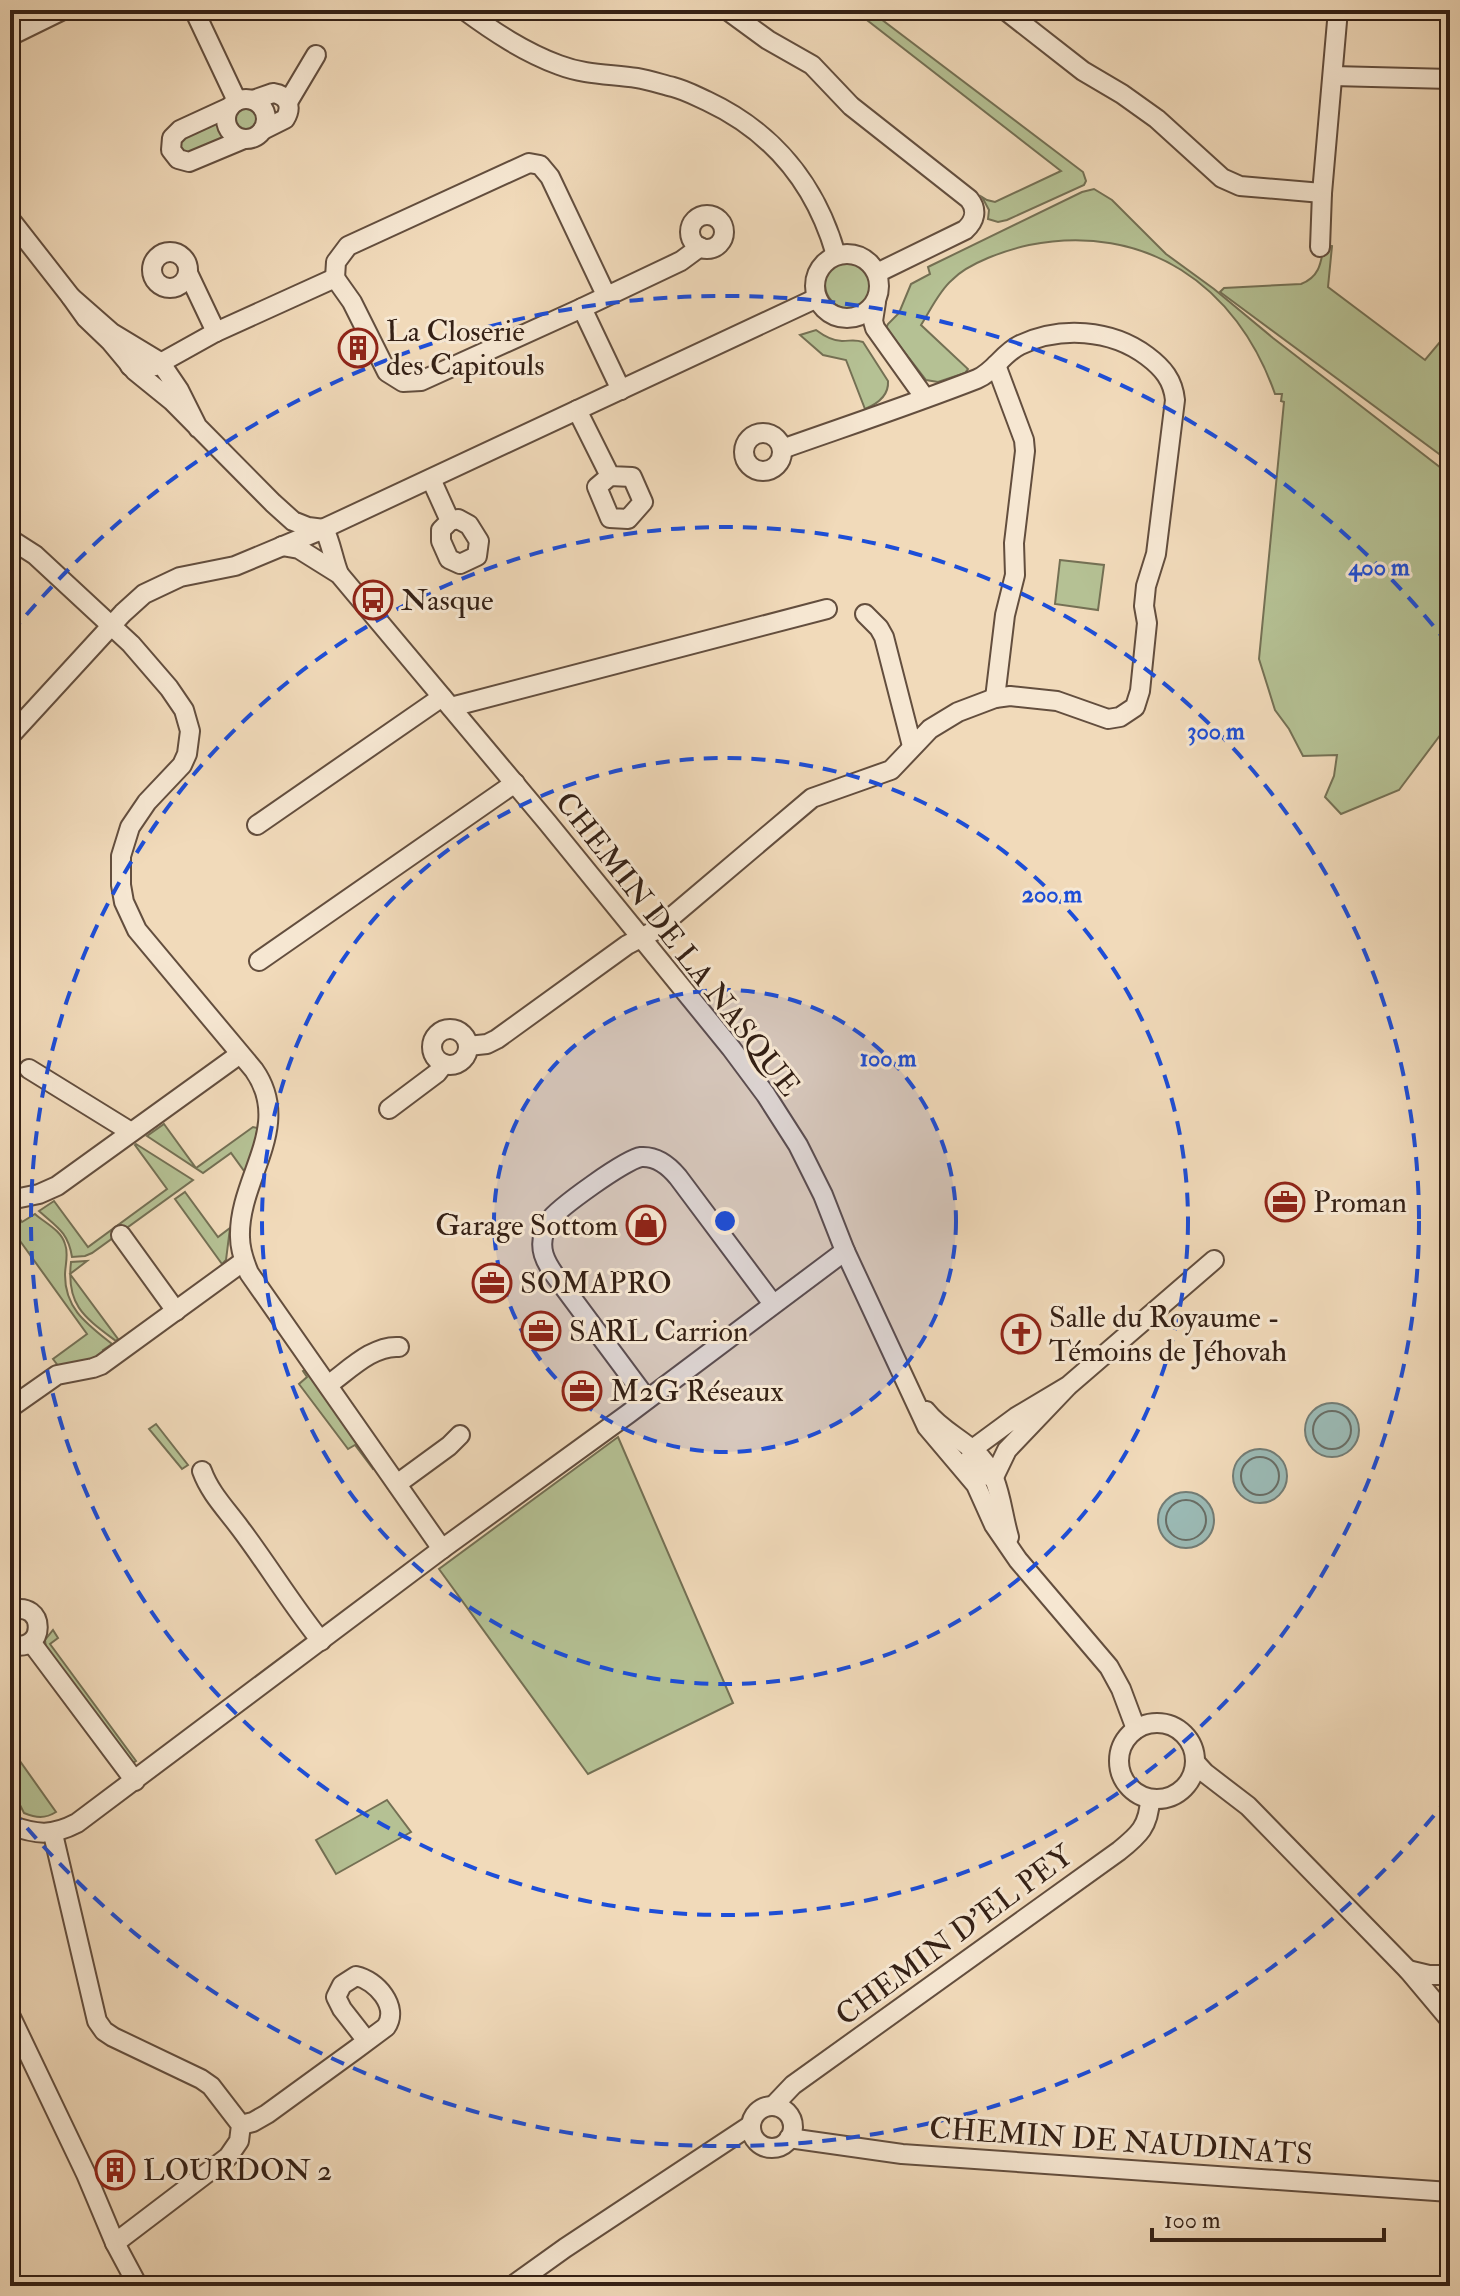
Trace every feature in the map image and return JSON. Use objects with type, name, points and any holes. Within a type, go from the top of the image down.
[{"type":"street","points":[[10,36],[63,10]]},
{"type":"street","points":[[194,10],[240,103]]},
{"type":"street","points":[[464,10],[520,48],[561,66],[678,88],[725,110],[764,138],[804,183],[828,227],[836,255]]},
{"type":"street","points":[[727,10],[768,40],[812,65],[851,106],[974,206],[974,219],[965,230],[877,273]]},
{"type":"street","points":[[1005,10],[1083,71],[1157,119],[1222,178],[1240,186],[1322,193]]},
{"type":"street","points":[[1320,247],[1338,10]]},
{"type":"street","points":[[288,102],[316,55]]},
{"type":"street","points":[[1333,76],[1450,79]]},
{"type":"street","points":[[240,103],[225,117],[233,136],[244,139],[253,139],[285,119],[289,107],[284,97],[273,93],[240,103],[180,130],[172,138],[171,150],[178,159],[189,162],[244,139]]},
{"type":"street","points":[[240,103],[261,106],[265,111],[263,130]]},
{"type":"street","points":[[606,295],[550,177],[540,165],[532,163],[348,246],[336,262],[335,278],[352,302],[383,367],[397,380],[409,382],[421,381],[582,308],[681,261],[700,247]]},
{"type":"street","points":[[10,219],[71,297],[112,333],[161,391],[293,521],[319,531]]},
{"type":"street","points":[[836,255],[860,256],[877,273],[879,290],[873,321],[875,328],[919,400],[866,333],[856,324],[832,315],[822,307],[815,288],[818,272],[824,263],[836,255]]},
{"type":"street","points":[[188,273],[216,332]]},
{"type":"street","points":[[132,358],[150,368],[216,332],[335,278]]},
{"type":"street","points":[[10,736],[132,604],[155,587],[180,577],[235,566],[319,531],[817,298]]},
{"type":"street","points":[[846,319],[866,312],[876,302]]},
{"type":"street","points":[[582,308],[621,390]]},
{"type":"street","points":[[468,1046],[487,1044],[497,1039],[627,945],[656,930],[812,798],[891,770],[912,746],[943,720],[995,698],[1018,696],[1057,701],[1108,719],[1124,715],[1135,707],[1140,691],[1147,623],[1144,606],[1146,586],[1156,554],[1175,400],[1167,374],[1137,349],[1094,333],[1066,333],[1040,338],[1019,345],[981,377],[782,449]]},
{"type":"street","points":[[160,362],[156,379],[161,391]]},
{"type":"street","points":[[160,362],[179,390],[198,428]]},
{"type":"street","points":[[995,698],[1005,615],[1015,575],[1014,543],[1025,451],[1024,440],[996,365]]},
{"type":"street","points":[[577,410],[610,476]]},
{"type":"street","points":[[431,479],[450,521]]},
{"type":"street","points":[[273,503],[278,539],[282,546]]},
{"type":"street","points":[[319,531],[310,542],[319,560]]},
{"type":"street","name":"CHEMIN DE LA NASQUE","points":[[319,531],[328,536],[339,574]]},
{"type":"street","points":[[10,539],[35,555],[131,644],[184,710],[190,742],[182,765],[147,802],[130,827],[125,842],[120,871],[124,902],[137,930],[260,1078],[267,1094],[270,1109],[266,1133],[241,1221],[244,1261],[257,1287],[442,1549]]},
{"type":"street","name":"CHEMIN DE LA NASQUE","points":[[282,546],[299,549],[339,574],[515,783],[731,1048],[798,1145],[934,1439],[967,1472],[985,1501],[994,1525],[1014,1554],[1109,1667],[1136,1729]]},
{"type":"street","points":[[257,825],[447,702],[827,609]]},
{"type":"street","points":[[865,614],[884,637],[912,746]]},
{"type":"street","points":[[259,961],[515,783]]},
{"type":"street","points":[[456,1030],[466,1038],[466,1056],[450,1065],[444,1064],[435,1056],[432,1044],[438,1033],[456,1030]]},
{"type":"street","points":[[10,1200],[39,1194],[57,1186],[240,1054]]},
{"type":"street","points":[[389,1109],[437,1073],[444,1064]]},
{"type":"street","points":[[29,1069],[131,1132]]},
{"type":"street","points":[[647,1399],[544,1258],[544,1232],[559,1211],[628,1161],[643,1157],[661,1162],[678,1177],[773,1304]]},
{"type":"street","points":[[121,1235],[176,1311]]},
{"type":"street","points":[[10,1825],[53,1834],[77,1823],[845,1251]]},
{"type":"street","points":[[1068,1386],[1016,1417],[973,1450],[967,1472],[994,1477],[1007,1450],[1068,1386],[1214,1260]]},
{"type":"street","points":[[10,1408],[57,1375],[101,1365],[244,1261]]},
{"type":"street","points":[[328,1385],[379,1349],[399,1347]]},
{"type":"street","name":"CHEMIN DE LA NASQUE","points":[[909,1390],[934,1421],[983,1459],[1000,1493],[1014,1554]]},
{"type":"street","points":[[397,1484],[460,1435]]},
{"type":"street","points":[[202,1471],[209,1488],[321,1641]]},
{"type":"street","points":[[10,1611],[28,1610],[36,1619],[38,1631],[31,1642],[20,1646],[10,1644]]},
{"type":"street","points":[[31,1642],[135,1781]]},
{"type":"street","points":[[1158,1723],[1180,1731],[1193,1750],[1195,1762],[1193,1775],[1182,1790],[1164,1799],[1150,1799],[1133,1791],[1119,1765],[1122,1745],[1136,1729],[1158,1723]]},
{"type":"street","points":[[1195,1762],[1248,1806],[1446,2009]]},
{"type":"street","points":[[1182,1790],[1196,1788],[1230,1793]]},
{"type":"street","name":"CHEMIN D'EL PEY","points":[[773,2106],[793,2085],[1119,1851],[1141,1831],[1150,1812],[1150,1799]]},
{"type":"street","points":[[53,1834],[97,2021],[113,2037],[207,2083],[241,2125],[239,2141],[228,2157],[115,2243]]},
{"type":"street","points":[[1408,1970],[1429,1975],[1450,1975]]},
{"type":"street","points":[[1446,2009],[1450,1983]]},
{"type":"street","points":[[10,2015],[86,2174],[115,2243],[138,2286]]},
{"type":"street","points":[[241,2125],[267,2114],[367,2041]]},
{"type":"street","points":[[773,2106],[784,2109],[791,2118],[793,2128],[781,2146],[770,2148],[760,2144],[753,2136],[751,2125],[755,2115],[763,2108],[773,2106]]},
{"type":"street","points":[[512,2286],[751,2125]]},
{"type":"street","name":"CHEMIN DE NAUDINATS","points":[[789,2138],[902,2154],[1450,2192]]},
{"type":"green space","points":[[854,10],[869,10],[1083,172],[1084,185],[1007,220],[998,222],[988,219],[989,210],[982,197],[995,202],[1061,171]]},
{"type":"green space","points":[[246,104],[252,105],[260,113],[260,125],[252,133],[246,134],[240,133],[232,125],[231,119],[232,113],[240,105]]},
{"type":"green space","points":[[220,116],[228,137],[190,156],[179,148],[180,138]]},
{"type":"green space","points":[[1094,189],[1112,200],[1166,254],[1450,475],[1450,722],[1399,790],[1341,814],[1325,797],[1334,776],[1337,755],[1303,756],[1275,710],[1259,659],[1284,402],[1281,401],[1282,394],[1275,394],[1258,355],[1237,322],[1211,293],[1181,270],[1148,253],[1111,243],[1071,240],[1029,245],[999,254],[968,268],[943,290],[921,325],[968,369],[965,373],[938,382],[926,380],[886,328],[899,313],[911,284],[930,274],[928,267]]},
{"type":"green space","points":[[1324,245],[1332,246],[1328,287],[1425,360],[1450,330],[1450,462],[1220,292],[1224,288],[1301,284],[1316,273]]},
{"type":"green space","points":[[850,259],[868,266],[875,284],[868,302],[850,309],[832,302],[825,284],[832,266]]},
{"type":"green space","points":[[816,330],[835,340],[863,342],[888,381],[887,391],[878,402],[865,409],[846,360],[823,355],[800,335]]},
{"type":"green space","points":[[1060,560],[1104,565],[1098,610],[1055,604]]},
{"type":"green space","points":[[164,1124],[196,1168],[253,1127],[261,1129],[247,1175],[231,1153],[203,1173],[147,1136]]},
{"type":"green space","points":[[136,1144],[193,1180],[92,1253],[72,1257],[65,1236],[39,1211],[54,1201],[88,1247],[167,1189]]},
{"type":"green space","points":[[185,1192],[218,1237],[230,1228],[226,1260],[222,1264],[175,1199]]},
{"type":"green space","points":[[12,1208],[22,1222],[35,1214],[63,1239],[67,1252],[66,1287],[73,1306],[112,1344],[95,1361],[59,1367],[53,1359],[87,1334],[10,1227]]},
{"type":"green space","points":[[87,1261],[70,1274],[71,1262]]},
{"type":"green space","points":[[70,1274],[118,1339],[116,1341],[80,1309],[71,1289]]},
{"type":"green space","points":[[306,1369],[376,1467],[373,1469],[355,1445],[348,1449],[299,1384],[307,1377],[303,1371]]},
{"type":"green space","points":[[156,1424],[188,1465],[182,1469],[149,1429]]},
{"type":"green space","points":[[618,1437],[733,1703],[588,1774],[439,1569]]},
{"type":"green space","points":[[53,1630],[58,1638],[50,1644],[136,1761],[130,1765],[46,1648],[45,1640]]},
{"type":"green space","points":[[10,1747],[56,1812],[44,1817],[33,1816],[24,1813],[20,1805],[13,1801]]},
{"type":"green space","points":[[387,1800],[411,1832],[336,1874],[316,1840]]},
{"type":"water","points":[[1332,1403],[1351,1411],[1359,1430],[1351,1449],[1332,1457],[1313,1449],[1305,1430],[1313,1411]]},
{"type":"water","points":[[1260,1449],[1279,1457],[1287,1476],[1279,1495],[1260,1503],[1241,1495],[1233,1476],[1241,1457]]},
{"type":"water","points":[[1186,1492],[1205,1501],[1214,1520],[1205,1539],[1186,1548],[1167,1539],[1158,1520],[1167,1501]]},
{"type":"place","name":"La Closerie des Capitouls","points":[[358,348]]},
{"type":"place","name":"Nasque","points":[[373,600]]},
{"type":"place","name":"Proman","points":[[1285,1202]]},
{"type":"place","name":"Garage Sottom","points":[[646,1225]]},
{"type":"place","name":"SOMAPRO","points":[[492,1283]]},
{"type":"place","name":"SARL Carrion","points":[[541,1331]]},
{"type":"place","name":"Salle du Royaume - Témoins de Jéhovah","points":[[1021,1334]]},
{"type":"place","name":"M2G Réseaux","points":[[582,1391]]},
{"type":"place","name":"LOURDON 2","points":[[115,2170]]}]
